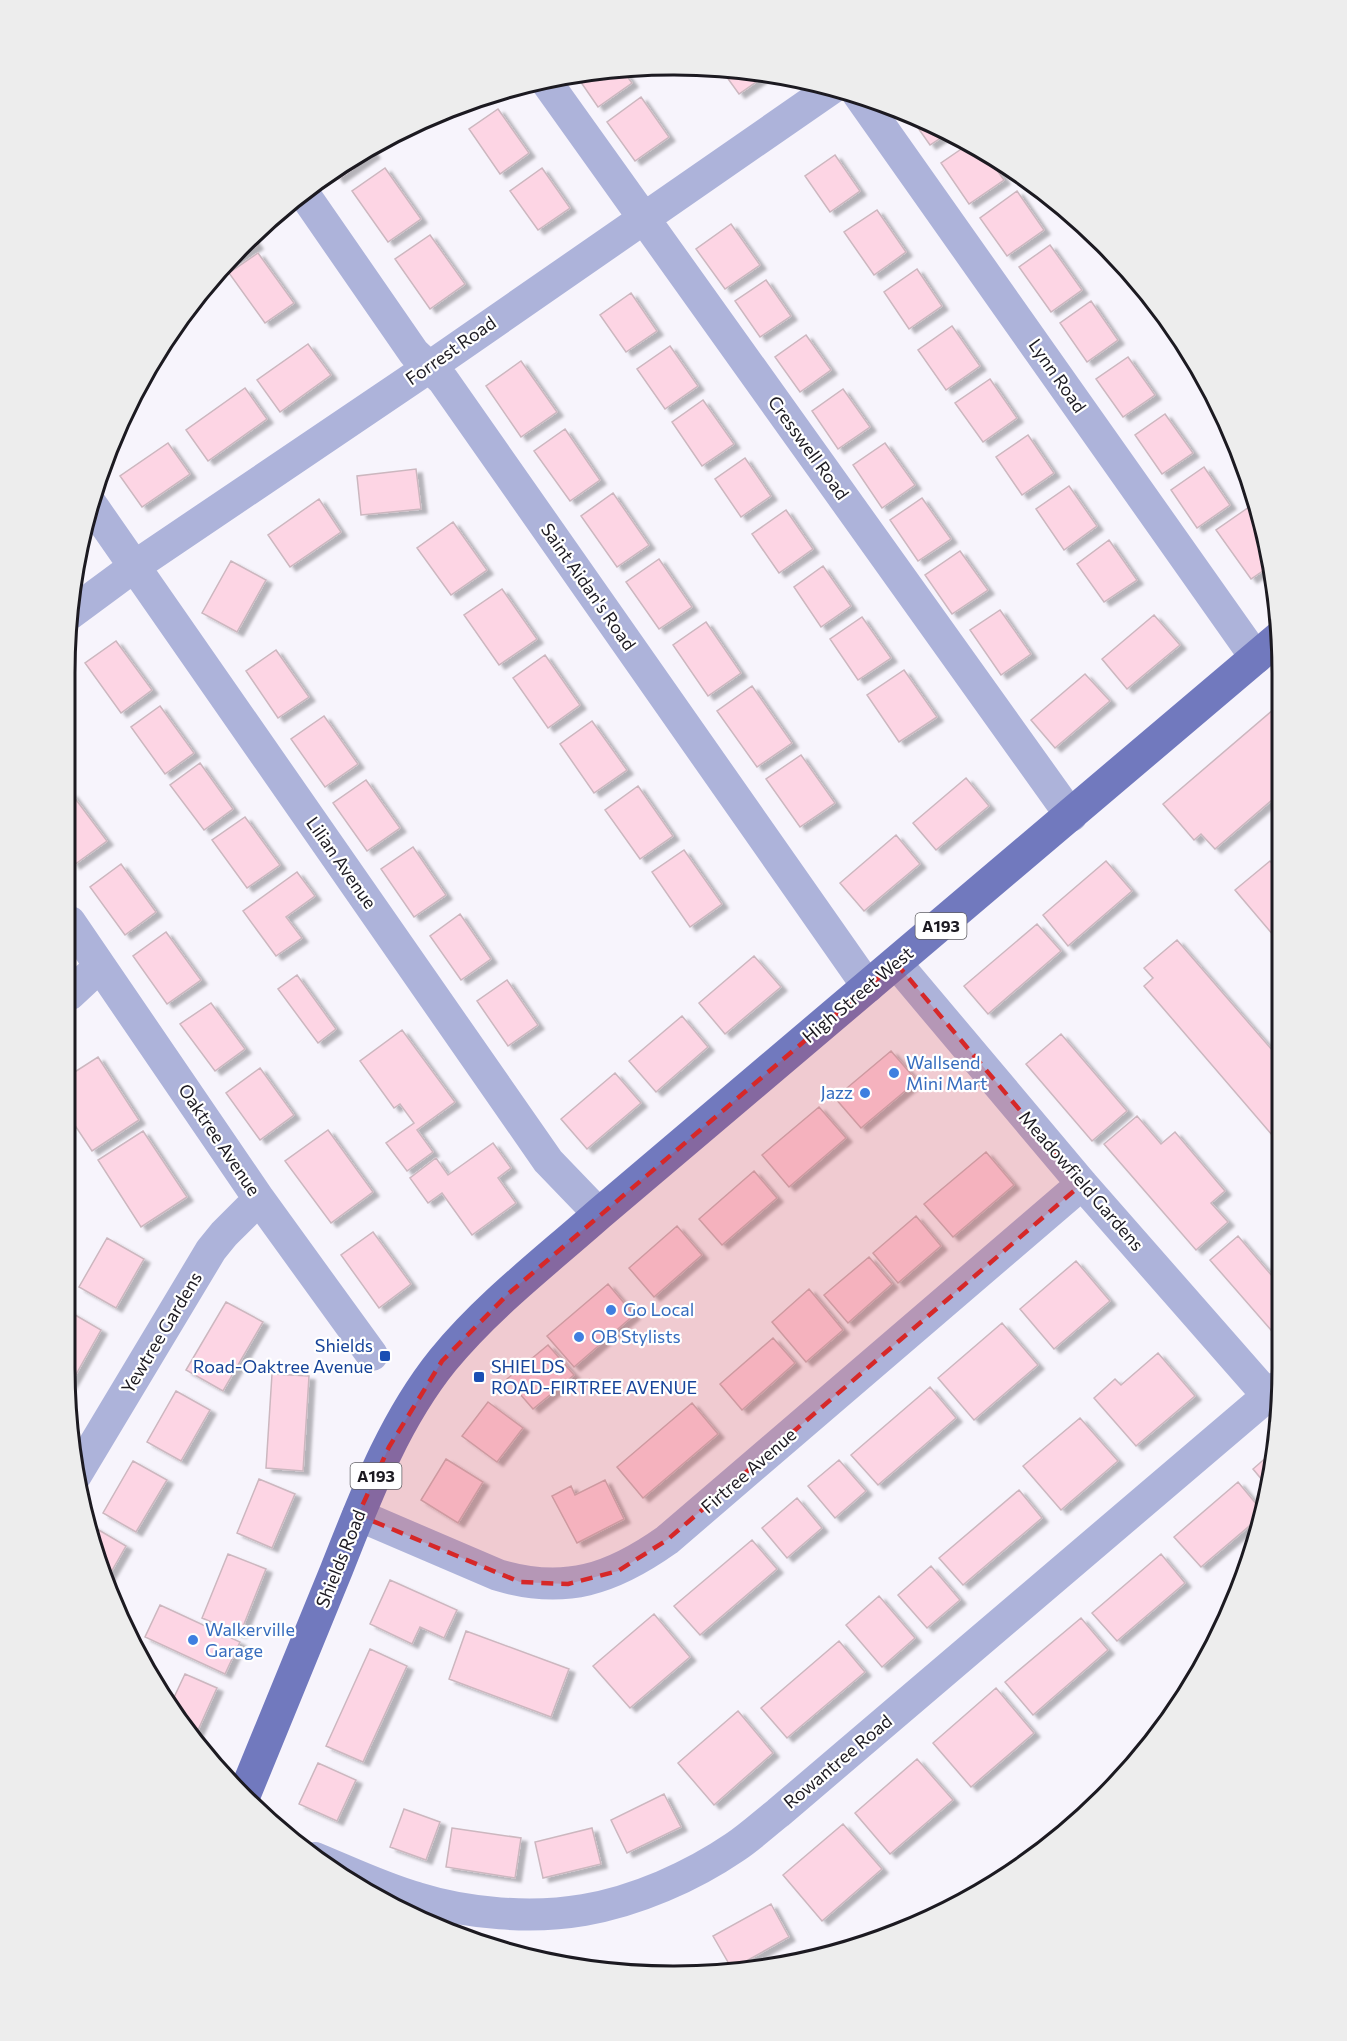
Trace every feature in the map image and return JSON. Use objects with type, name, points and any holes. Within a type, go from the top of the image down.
[{"type":"main road","name":"High Street West","points":[[599,1214],[1271,645]]},
{"type":"main road","name":"Shields Road","points":[[247,1788],[358,1515],[388,1447],[411,1406],[442,1361],[471,1329],[599,1214]]},
{"type":"street","name":"Cresswell Road","points":[[551,88],[1071,816]]},
{"type":"street","name":"Forrest Road","points":[[79,608],[135,566],[428,368],[823,94]]},
{"type":"street","name":"Lynn Road","points":[[868,108],[1256,658]]},
{"type":"street","name":"Saint Aidan's Road","points":[[308,200],[414,353],[443,380],[868,987]]},
{"type":"street","name":"Lilian Avenue","points":[[97,513],[548,1161],[599,1214]]},
{"type":"street","name":"Oaktree Avenue","points":[[75,929],[259,1199],[372,1355]]},
{"type":"street","name":"Meadowfield Gardens","points":[[896,963],[1082,1184],[1271,1389]]},
{"type":"street","points":[[75,989],[100,966]]},
{"type":"street","name":"Firtree Avenue","points":[[358,1515],[498,1575],[520,1582],[542,1585],[568,1584],[591,1580],[618,1571],[647,1555],[667,1540],[1082,1184]]},
{"type":"street","name":"Yewtree Gardens","points":[[83,1463],[211,1250],[259,1199]]},
{"type":"street","name":"Rowantree Road","points":[[362,1878],[419,1899],[467,1910],[523,1915],[584,1910],[641,1895],[692,1872],[735,1847],[778,1813],[1271,1392]]},
{"type":"highlighted area","points":[[896,963],[1082,1184],[667,1540],[618,1571],[568,1584],[520,1582],[358,1515],[389,1447],[442,1361],[508,1294]]},
{"type":"building","points":[[627,77],[632,83],[598,107],[581,83]]},
{"type":"building","points":[[727,77],[758,81],[739,94]]},
{"type":"building","points":[[641,97],[669,137],[635,161],[607,122]]},
{"type":"building","points":[[498,109],[529,153],[500,174],[469,129]]},
{"type":"building","points":[[918,128],[940,138],[930,145]]},
{"type":"building","points":[[961,149],[997,170],[1004,180],[969,204],[941,163]]},
{"type":"building","points":[[835,155],[860,191],[830,212],[805,176]]},
{"type":"building","points":[[385,168],[421,219],[388,242],[352,191]]},
{"type":"building","points":[[542,168],[570,208],[538,230],[510,191]]},
{"type":"building","points":[[1017,191],[1044,230],[1007,256],[980,218]]},
{"type":"building","points":[[877,210],[906,252],[874,275],[844,232]]},
{"type":"building","points":[[731,224],[760,265],[725,289],[696,249]]},
{"type":"building","points":[[430,235],[465,284],[430,309],[395,259]]},
{"type":"building","points":[[1050,245],[1082,290],[1051,312],[1019,267]]},
{"type":"building","points":[[258,253],[294,303],[265,323],[230,272]]},
{"type":"building","points":[[917,269],[942,306],[909,329],[884,292]]},
{"type":"building","points":[[766,280],[791,316],[760,337],[735,301]]},
{"type":"building","points":[[631,293],[657,331],[626,352],[600,315]]},
{"type":"building","points":[[1091,301],[1118,340],[1087,362],[1060,323]]},
{"type":"building","points":[[952,326],[980,366],[946,390],[918,350]]},
{"type":"building","points":[[806,335],[831,370],[800,392],[775,357]]},
{"type":"building","points":[[308,344],[331,375],[280,412],[257,380]]},
{"type":"building","points":[[670,346],[698,386],[665,409],[637,369]]},
{"type":"building","points":[[1128,357],[1155,395],[1123,417],[1096,379]]},
{"type":"building","points":[[521,361],[557,412],[521,437],[486,386]]},
{"type":"building","points":[[990,379],[1017,418],[983,442],[955,403]]},
{"type":"building","points":[[245,388],[267,419],[208,461],[186,430]]},
{"type":"building","points":[[843,389],[870,427],[838,449],[812,411]]},
{"type":"building","points":[[703,400],[734,444],[702,466],[672,422]]},
{"type":"building","points":[[1165,414],[1193,453],[1162,474],[1135,435]]},
{"type":"building","points":[[565,429],[600,480],[570,501],[534,451]]},
{"type":"building","points":[[1028,435],[1054,473],[1022,495],[996,457]]},
{"type":"building","points":[[168,443],[190,474],[142,507],[120,476]]},
{"type":"building","points":[[885,443],[915,485],[882,508],[853,465]]},
{"type":"building","points":[[745,458],[771,496],[741,517],[715,479]]},
{"type":"building","points":[[1204,467],[1230,505],[1197,528],[1171,490]]},
{"type":"building","points":[[416,469],[421,509],[361,515],[357,476]]},
{"type":"building","points":[[1069,486],[1097,526],[1064,550],[1036,509]]},
{"type":"building","points":[[613,493],[649,545],[617,567],[581,516]]},
{"type":"building","points":[[922,498],[951,539],[918,561],[890,520]]},
{"type":"building","points":[[319,499],[341,532],[290,567],[268,535]]},
{"type":"building","points":[[1248,508],[1263,571],[1251,579],[1216,530]]},
{"type":"building","points":[[786,510],[813,549],[779,573],[752,534]]},
{"type":"building","points":[[453,522],[487,570],[451,595],[417,548]]},
{"type":"building","points":[[1109,540],[1137,580],[1104,602],[1077,564]]},
{"type":"building","points":[[960,551],[988,590],[952,614],[925,575]]},
{"type":"building","points":[[659,559],[692,607],[659,629],[626,582]]},
{"type":"building","points":[[231,561],[266,580],[237,632],[202,613]]},
{"type":"building","points":[[823,566],[851,606],[821,627],[794,587]]},
{"type":"building","points":[[502,589],[537,639],[499,665],[464,615]]},
{"type":"building","points":[[1000,610],[1031,654],[1001,675],[970,630]]},
{"type":"building","points":[[1154,615],[1180,645],[1127,689],[1102,659]]},
{"type":"building","points":[[862,617],[891,658],[858,680],[830,639]]},
{"type":"building","points":[[706,622],[741,673],[708,696],[673,645]]},
{"type":"building","points":[[116,641],[152,690],[121,713],[85,663]]},
{"type":"building","points":[[276,650],[309,697],[278,718],[246,671]]},
{"type":"building","points":[[545,655],[580,705],[548,728],[513,678]]},
{"type":"building","points":[[904,670],[937,717],[899,742],[867,695]]},
{"type":"building","points":[[1085,674],[1110,701],[1055,748],[1031,720]]},
{"type":"building","points":[[752,686],[792,743],[757,767],[717,711]]},
{"type":"building","points":[[160,706],[194,753],[165,774],[131,727]]},
{"type":"building","points":[[1272,711],[1272,800],[1215,849],[1201,834],[1194,840],[1163,804]]},
{"type":"building","points":[[324,716],[358,764],[325,787],[291,739]]},
{"type":"building","points":[[592,721],[627,770],[594,793],[560,744]]},
{"type":"building","points":[[801,755],[835,803],[800,827],[766,779]]},
{"type":"building","points":[[200,763],[233,809],[204,830],[170,785]]},
{"type":"building","points":[[966,778],[989,806],[936,850],[913,823]]},
{"type":"building","points":[[366,780],[400,828],[367,851],[333,803]]},
{"type":"building","points":[[638,786],[673,836],[640,859],[605,810]]},
{"type":"building","points":[[75,798],[107,841],[75,864]]},
{"type":"building","points":[[245,817],[280,865],[247,888],[212,840]]},
{"type":"building","points":[[896,835],[920,864],[864,911],[840,883]]},
{"type":"building","points":[[413,847],[446,895],[414,917],[381,869]]},
{"type":"building","points":[[684,850],[722,904],[690,927],[652,872]]},
{"type":"building","points":[[1106,861],[1132,891],[1068,946],[1043,915]]},
{"type":"building","points":[[1270,861],[1272,863],[1272,934],[1235,890]]},
{"type":"building","points":[[121,864],[156,912],[125,935],[90,887]]},
{"type":"building","points":[[297,872],[315,896],[286,917],[302,938],[276,956],[243,911]]},
{"type":"building","points":[[460,914],[491,959],[461,980],[430,936]]},
{"type":"building","points":[[1037,924],[1061,951],[988,1014],[964,986]]},
{"type":"building","points":[[166,932],[201,980],[167,1004],[133,956]]},
{"type":"building","points":[[1177,940],[1272,1050],[1272,1135],[1144,986],[1153,978],[1144,968]]},
{"type":"building","points":[[754,956],[781,987],[725,1034],[699,1003]]},
{"type":"building","points":[[297,975],[336,1029],[318,1043],[278,989]]},
{"type":"building","points":[[507,980],[538,1025],[508,1046],[477,1001]]},
{"type":"building","points":[[211,1003],[245,1049],[215,1071],[180,1024]]},
{"type":"building","points":[[682,1016],[708,1047],[656,1092],[629,1061]]},
{"type":"building","points":[[402,1030],[455,1102],[417,1130],[433,1152],[407,1171],[386,1143],[414,1123],[400,1104],[394,1108],[360,1061]]},
{"type":"building","points":[[1061,1034],[1127,1111],[1092,1141],[1026,1064]]},
{"type":"building","points":[[891,1051],[917,1081],[861,1128],[835,1098]]},
{"type":"building","points":[[98,1057],[139,1120],[92,1151],[75,1126],[75,1072]]},
{"type":"building","points":[[260,1068],[294,1115],[260,1140],[226,1093]]},
{"type":"building","points":[[615,1073],[641,1103],[587,1149],[561,1119]]},
{"type":"building","points":[[819,1107],[846,1138],[789,1187],[762,1155]]},
{"type":"building","points":[[1137,1116],[1161,1144],[1175,1132],[1225,1191],[1211,1203],[1228,1222],[1196,1250],[1104,1144]]},
{"type":"building","points":[[328,1130],[373,1192],[331,1223],[285,1161]]},
{"type":"building","points":[[143,1131],[187,1197],[141,1227],[98,1160]]},
{"type":"building","points":[[493,1143],[511,1168],[498,1178],[516,1203],[472,1235],[442,1193],[428,1203],[410,1178],[436,1158],[448,1175]]},
{"type":"building","points":[[986,1152],[1014,1185],[953,1237],[924,1204]]},
{"type":"building","points":[[754,1171],[777,1198],[722,1245],[699,1219]]},
{"type":"building","points":[[916,1216],[941,1246],[898,1283],[873,1253]]},
{"type":"building","points":[[677,1226],[702,1255],[654,1297],[629,1268]]},
{"type":"building","points":[[373,1232],[411,1284],[379,1308],[341,1255]]},
{"type":"building","points":[[1238,1236],[1272,1276],[1272,1329],[1271,1330],[1210,1260]]},
{"type":"building","points":[[107,1238],[144,1259],[116,1308],[79,1287]]},
{"type":"building","points":[[869,1257],[892,1284],[848,1323],[824,1295]]},
{"type":"building","points":[[1076,1261],[1110,1301],[1054,1349],[1020,1309]]},
{"type":"building","points":[[608,1284],[634,1315],[574,1367],[547,1336]]},
{"type":"building","points":[[809,1289],[843,1330],[806,1362],[772,1322]]},
{"type":"building","points":[[226,1302],[263,1322],[223,1391],[186,1370]]},
{"type":"building","points":[[75,1315],[101,1330],[75,1376]]},
{"type":"building","points":[[1002,1323],[1038,1365],[974,1420],[938,1378]]},
{"type":"building","points":[[773,1338],[795,1363],[742,1410],[720,1384]]},
{"type":"building","points":[[548,1345],[574,1375],[533,1409],[507,1379]]},
{"type":"building","points":[[1158,1353],[1195,1396],[1136,1446],[1094,1398],[1115,1379],[1121,1385]]},
{"type":"building","points":[[272,1374],[309,1376],[303,1471],[266,1468]]},
{"type":"building","points":[[930,1387],[956,1418],[878,1485],[851,1455]]},
{"type":"building","points":[[176,1391],[210,1410],[181,1461],[147,1442]]},
{"type":"building","points":[[488,1402],[523,1428],[497,1462],[462,1436]]},
{"type":"building","points":[[692,1403],[718,1434],[643,1498],[617,1467]]},
{"type":"building","points":[[1080,1418],[1118,1461],[1061,1510],[1023,1466]]},
{"type":"building","points":[[446,1459],[483,1482],[458,1523],[421,1500]]},
{"type":"building","points":[[1265,1459],[1261,1479],[1253,1469]]},
{"type":"building","points":[[839,1460],[866,1491],[835,1518],[808,1486]]},
{"type":"building","points":[[133,1461],[167,1480],[136,1532],[103,1513]]},
{"type":"building","points":[[259,1479],[295,1494],[272,1548],[237,1533]]},
{"type":"building","points":[[605,1480],[624,1519],[577,1543],[552,1496],[571,1486],[575,1495]]},
{"type":"building","points":[[1238,1482],[1256,1504],[1251,1524],[1201,1567],[1174,1537]]},
{"type":"building","points":[[1019,1490],[1042,1518],[963,1585],[939,1558]]},
{"type":"building","points":[[797,1498],[822,1528],[787,1558],[762,1528]]},
{"type":"building","points":[[97,1529],[126,1546],[111,1572]]},
{"type":"building","points":[[752,1540],[777,1569],[700,1635],[674,1606]]},
{"type":"building","points":[[228,1554],[266,1569],[240,1634],[202,1618]]},
{"type":"building","points":[[1161,1554],[1185,1583],[1117,1641],[1092,1613]]},
{"type":"building","points":[[931,1566],[960,1600],[927,1628],[898,1595]]},
{"type":"building","points":[[390,1580],[457,1610],[444,1638],[420,1627],[412,1644],[370,1624]]},
{"type":"building","points":[[879,1596],[915,1638],[882,1667],[846,1625]]},
{"type":"building","name":"Walkerville Garage","points":[[160,1605],[240,1642],[225,1674],[145,1637]]},
{"type":"building","points":[[654,1614],[690,1657],[630,1708],[593,1666]]},
{"type":"building","points":[[1081,1618],[1108,1650],[1033,1715],[1005,1682]]},
{"type":"building","points":[[466,1631],[569,1669],[551,1717],[449,1679]]},
{"type":"building","points":[[839,1641],[865,1672],[787,1738],[761,1708]]},
{"type":"building","points":[[370,1649],[407,1666],[363,1762],[326,1746]]},
{"type":"building","points":[[185,1674],[217,1688],[198,1730],[174,1697]]},
{"type":"building","points":[[996,1688],[1034,1733],[971,1787],[933,1743]]},
{"type":"building","points":[[738,1711],[773,1753],[714,1805],[678,1763]]},
{"type":"building","points":[[917,1759],[953,1800],[890,1854],[855,1813]]},
{"type":"building","points":[[318,1763],[356,1780],[337,1821],[299,1804]]},
{"type":"building","points":[[664,1794],[681,1827],[627,1853],[611,1820]]},
{"type":"building","points":[[404,1809],[440,1822],[426,1860],[390,1847]]},
{"type":"building","points":[[843,1824],[882,1869],[822,1921],[783,1875]]},
{"type":"building","points":[[452,1828],[521,1838],[515,1878],[446,1867]]},
{"type":"building","points":[[592,1828],[601,1864],[543,1878],[535,1842]]},
{"type":"building","points":[[771,1904],[789,1937],[745,1962],[729,1963],[713,1936]]},
{"type":"place","name":"Wallsend Mini Mart","points":[[894,1073]]},
{"type":"place","name":"Jazz","points":[[865,1093]]},
{"type":"place","name":"Go Local","points":[[611,1310]]},
{"type":"place","name":"OB Stylists","points":[[579,1337]]},
{"type":"place","name":"Shields Road-Oaktree Avenue","points":[[385,1356]]},
{"type":"place","name":"SHIELDS ROAD-FIRTREE AVENUE","points":[[479,1377]]},
{"type":"place","name":"Walkerville Garage","points":[[193,1640]]}]
